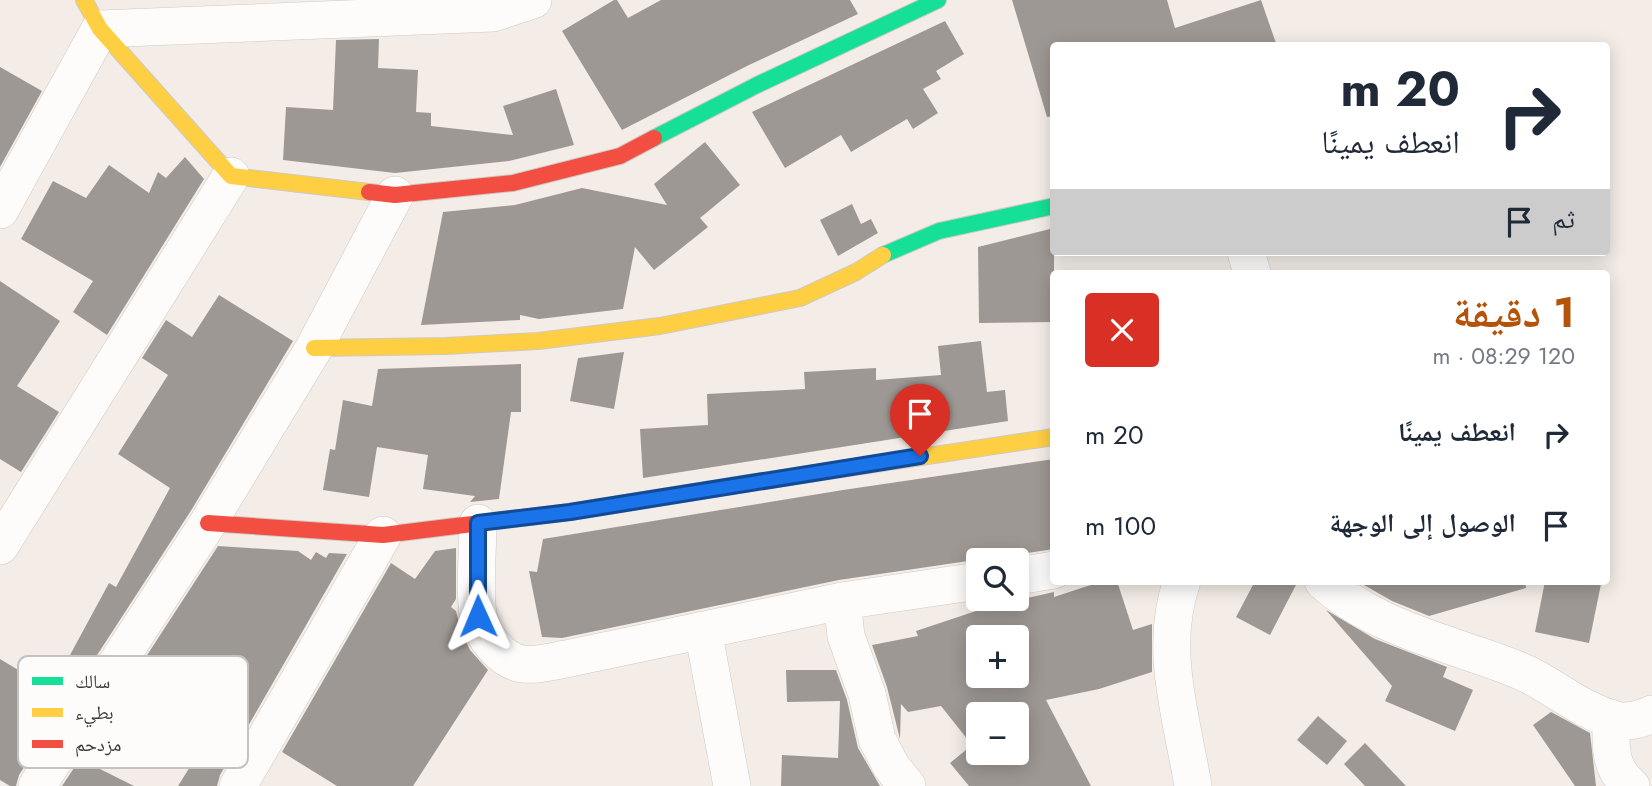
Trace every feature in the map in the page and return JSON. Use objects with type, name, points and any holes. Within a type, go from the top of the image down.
[{"type":"street","points":[[92,15],[493,13],[533,0]]},
{"type":"street","points":[[92,15],[231,176],[395,195],[513,183],[621,156],[757,85],[938,0]]},
{"type":"street","points":[[0,210],[92,15]]},
{"type":"street","points":[[0,546],[231,176]]},
{"type":"street","points":[[122,656],[208,523],[314,348],[395,195]]},
{"type":"street","points":[[314,348],[446,346],[538,341],[660,326],[800,298],[939,231],[1050,207]]},
{"type":"street","points":[[208,523],[383,535],[570,512],[840,468],[1050,438]]},
{"type":"street","points":[[478,523],[478,616],[490,641],[504,656],[523,664],[546,663],[842,601],[966,583]]},
{"type":"street","points":[[238,786],[383,535]]},
{"type":"street","points":[[1029,574],[1050,571]]},
{"type":"street","points":[[1181,585],[1173,622],[1173,684],[1193,786]]},
{"type":"street","points":[[1327,585],[1339,596],[1390,623],[1491,658],[1532,677],[1581,708],[1619,721],[1641,719],[1652,714]]},
{"type":"street","points":[[842,601],[846,636],[867,694],[877,739],[891,766],[908,786]]},
{"type":"street","points":[[703,630],[732,786]]},
{"type":"street","points":[[1611,719],[1611,753],[1614,767],[1620,778],[1630,786]]},
{"type":"street","points":[[37,786],[49,768]]},
{"type":"building","points":[[617,0],[628,18],[661,0],[850,0],[858,14],[747,66],[622,130],[562,31]]},
{"type":"building","points":[[1012,0],[1167,0],[1175,28],[1261,0],[1276,42],[1050,42],[1050,117],[1047,117]]},
{"type":"building","points":[[945,21],[964,54],[936,71],[941,79],[923,89],[938,113],[913,129],[907,119],[851,152],[841,135],[785,168],[752,112]]},
{"type":"building","points":[[379,39],[378,68],[418,70],[416,112],[431,113],[431,126],[513,135],[503,106],[556,89],[574,145],[509,161],[395,173],[283,160],[286,107],[333,110],[336,40]]},
{"type":"building","points":[[0,67],[42,91],[0,167]]},
{"type":"building","points":[[705,142],[740,185],[700,218],[708,227],[654,270],[635,247],[623,309],[539,319],[520,315],[520,320],[421,325],[443,212],[515,205],[582,188],[667,205],[654,184]]},
{"type":"building","points":[[185,157],[204,179],[107,335],[73,312],[93,281],[21,239],[53,181],[86,198],[109,165],[149,193],[158,172],[166,178]]},
{"type":"building","points":[[852,204],[861,224],[871,219],[878,233],[838,256],[820,220]]},
{"type":"building","points":[[1050,229],[1050,256],[1054,256],[1054,270],[1050,270],[1050,322],[979,323],[978,247]]},
{"type":"building","points":[[0,281],[60,321],[17,386],[59,412],[21,472],[0,459]]},
{"type":"building","points":[[219,295],[293,341],[192,509],[96,656],[72,656],[109,583],[116,587],[170,488],[118,454],[168,375],[142,358],[166,320],[192,337]]},
{"type":"building","points":[[981,341],[987,392],[1005,390],[1008,421],[643,478],[640,429],[708,425],[707,394],[805,389],[804,372],[876,368],[876,380],[941,375],[938,346]]},
{"type":"building","points":[[624,352],[614,409],[570,401],[578,358]]},
{"type":"building","points":[[521,364],[521,412],[511,412],[499,499],[470,502],[475,496],[423,489],[428,455],[377,447],[369,497],[323,490],[330,449],[335,450],[343,400],[372,406],[378,369]]},
{"type":"building","points":[[1050,460],[1050,550],[1029,553],[1029,548],[966,548],[966,561],[839,580],[562,638],[542,637],[529,571],[537,572],[543,539]]},
{"type":"building","points":[[218,546],[298,551],[311,560],[316,552],[326,558],[329,553],[347,554],[248,726],[248,656],[146,656]]},
{"type":"building","points":[[456,548],[456,599],[451,607],[456,611],[470,650],[488,670],[413,786],[337,786],[282,752],[391,563],[415,579],[435,551]]},
{"type":"building","points":[[1091,585],[1118,585],[1133,630],[1152,624],[1152,672],[1099,689],[1046,700],[1091,786],[969,786],[950,763],[966,750],[966,765],[1029,765],[1029,702],[966,702],[966,737],[941,706],[908,712],[901,704],[900,739],[887,687],[872,645],[918,636],[916,631],[976,611],[1029,611],[1029,598],[1054,592],[1054,597]]},
{"type":"building","points":[[1253,585],[1296,585],[1270,635],[1236,617]]},
{"type":"building","points":[[1364,585],[1526,585],[1526,588],[1429,616],[1392,601]]},
{"type":"building","points":[[1544,585],[1601,585],[1589,643],[1535,632]]},
{"type":"building","points":[[1326,610],[1375,639],[1447,667],[1443,677],[1473,690],[1455,731],[1385,701],[1392,686]]},
{"type":"building","points":[[0,659],[18,670],[18,768],[24,768],[16,786],[10,786],[0,780]]},
{"type":"building","points":[[786,670],[836,670],[847,700],[858,748],[880,786],[781,786],[782,755],[838,758],[840,701],[787,702]]},
{"type":"building","points":[[1551,712],[1590,733],[1596,786],[1575,786],[1533,725]]},
{"type":"building","points":[[1318,716],[1347,741],[1327,765],[1297,740]]},
{"type":"building","points":[[1365,743],[1406,786],[1365,786],[1344,764]]},
{"type":"building","points":[[74,768],[98,768],[134,786],[62,786]]},
{"type":"building","points":[[189,768],[224,768],[217,786],[178,786]]},
{"type":"traffic: fast","points":[[654,138],[757,85],[938,0]]},
{"type":"traffic: fast","points":[[883,255],[939,231],[1050,207]]},
{"type":"traffic: slow","points":[[84,0],[100,29],[231,176],[369,192]]},
{"type":"traffic: slow","points":[[314,348],[446,346],[538,341],[660,326],[800,298],[856,272],[883,255]]},
{"type":"traffic: slow","points":[[762,481],[1050,438]]},
{"type":"traffic: jam","points":[[369,192],[395,195],[513,183],[620,156],[654,138]]},
{"type":"traffic: jam","points":[[208,523],[383,535],[570,512],[762,481]]},
{"type":"route","points":[[478,616],[478,523],[570,512],[920,456]]}]
